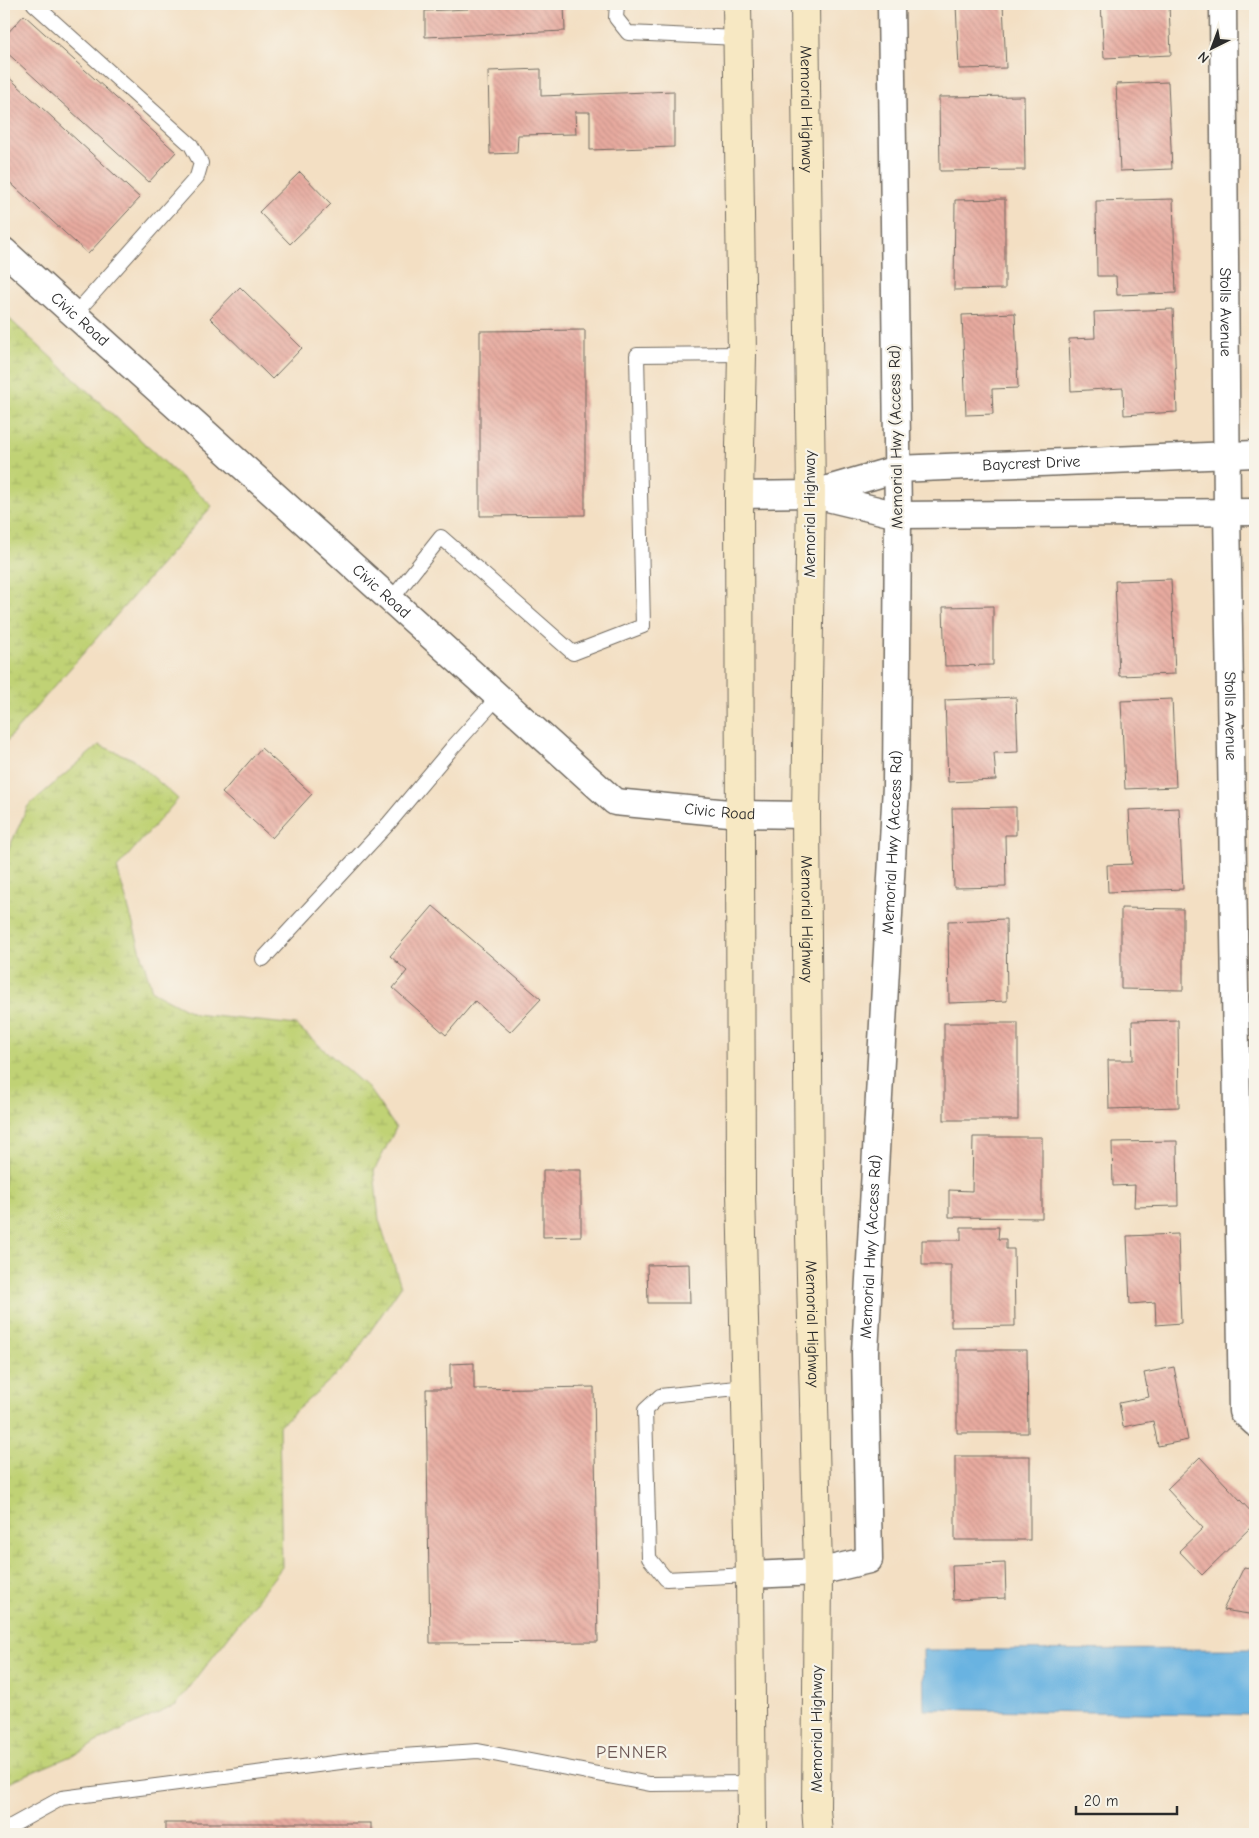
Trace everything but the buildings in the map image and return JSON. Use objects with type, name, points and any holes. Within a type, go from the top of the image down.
[{"type":"main road","points":[[737,4],[742,354],[739,495],[741,1182],[750,1575],[752,1834]]},
{"type":"main road","name":"Memorial Highway","points":[[804,4],[810,494],[806,815],[809,1192],[818,1572],[816,1800],[818,1834]]},
{"type":"street","name":"Memorial Hwy (Access Rd)","points":[[750,1575],[818,1572],[868,1560],[865,1352],[896,786],[898,515],[891,4]]},
{"type":"street","name":"Stolls Avenue","points":[[1223,4],[1226,455],[1242,1412],[1255,1423]]},
{"type":"street","name":"Civic Road","points":[[4,251],[615,802],[739,814],[806,815]]},
{"type":"street","name":"Baycrest Drive","points":[[810,494],[897,469],[1255,454]]},
{"type":"street","name":"Baycrest Drive","points":[[739,495],[810,494],[898,515],[1255,512]]},
{"type":"lane","points":[[34,4],[191,145],[201,163],[197,177],[74,315]]},
{"type":"lane","points":[[617,4],[616,18],[628,33],[738,38]]},
{"type":"lane","points":[[390,600],[441,537],[573,653],[643,626],[638,355],[742,354]]},
{"type":"lane","points":[[263,959],[389,823],[498,697]]},
{"type":"lane","points":[[746,1387],[660,1396],[645,1410],[649,1558],[666,1579],[750,1575]]},
{"type":"lane","points":[[4,1830],[62,1798],[372,1758],[478,1751],[650,1784],[752,1783]]},
{"type":"green space","points":[[4,314],[212,506],[4,744]]},
{"type":"green space","points":[[99,745],[133,759],[178,799],[117,868],[152,991],[195,1014],[296,1025],[368,1088],[396,1128],[374,1171],[379,1220],[401,1286],[348,1364],[279,1426],[282,1567],[176,1705],[96,1742],[83,1751],[4,1784],[4,859],[28,806]]},
{"type":"water","points":[[1255,1649],[1255,1715],[924,1709],[923,1650]]},
{"type":"district","name":"PENNER","points":[[632,1752]]}]
